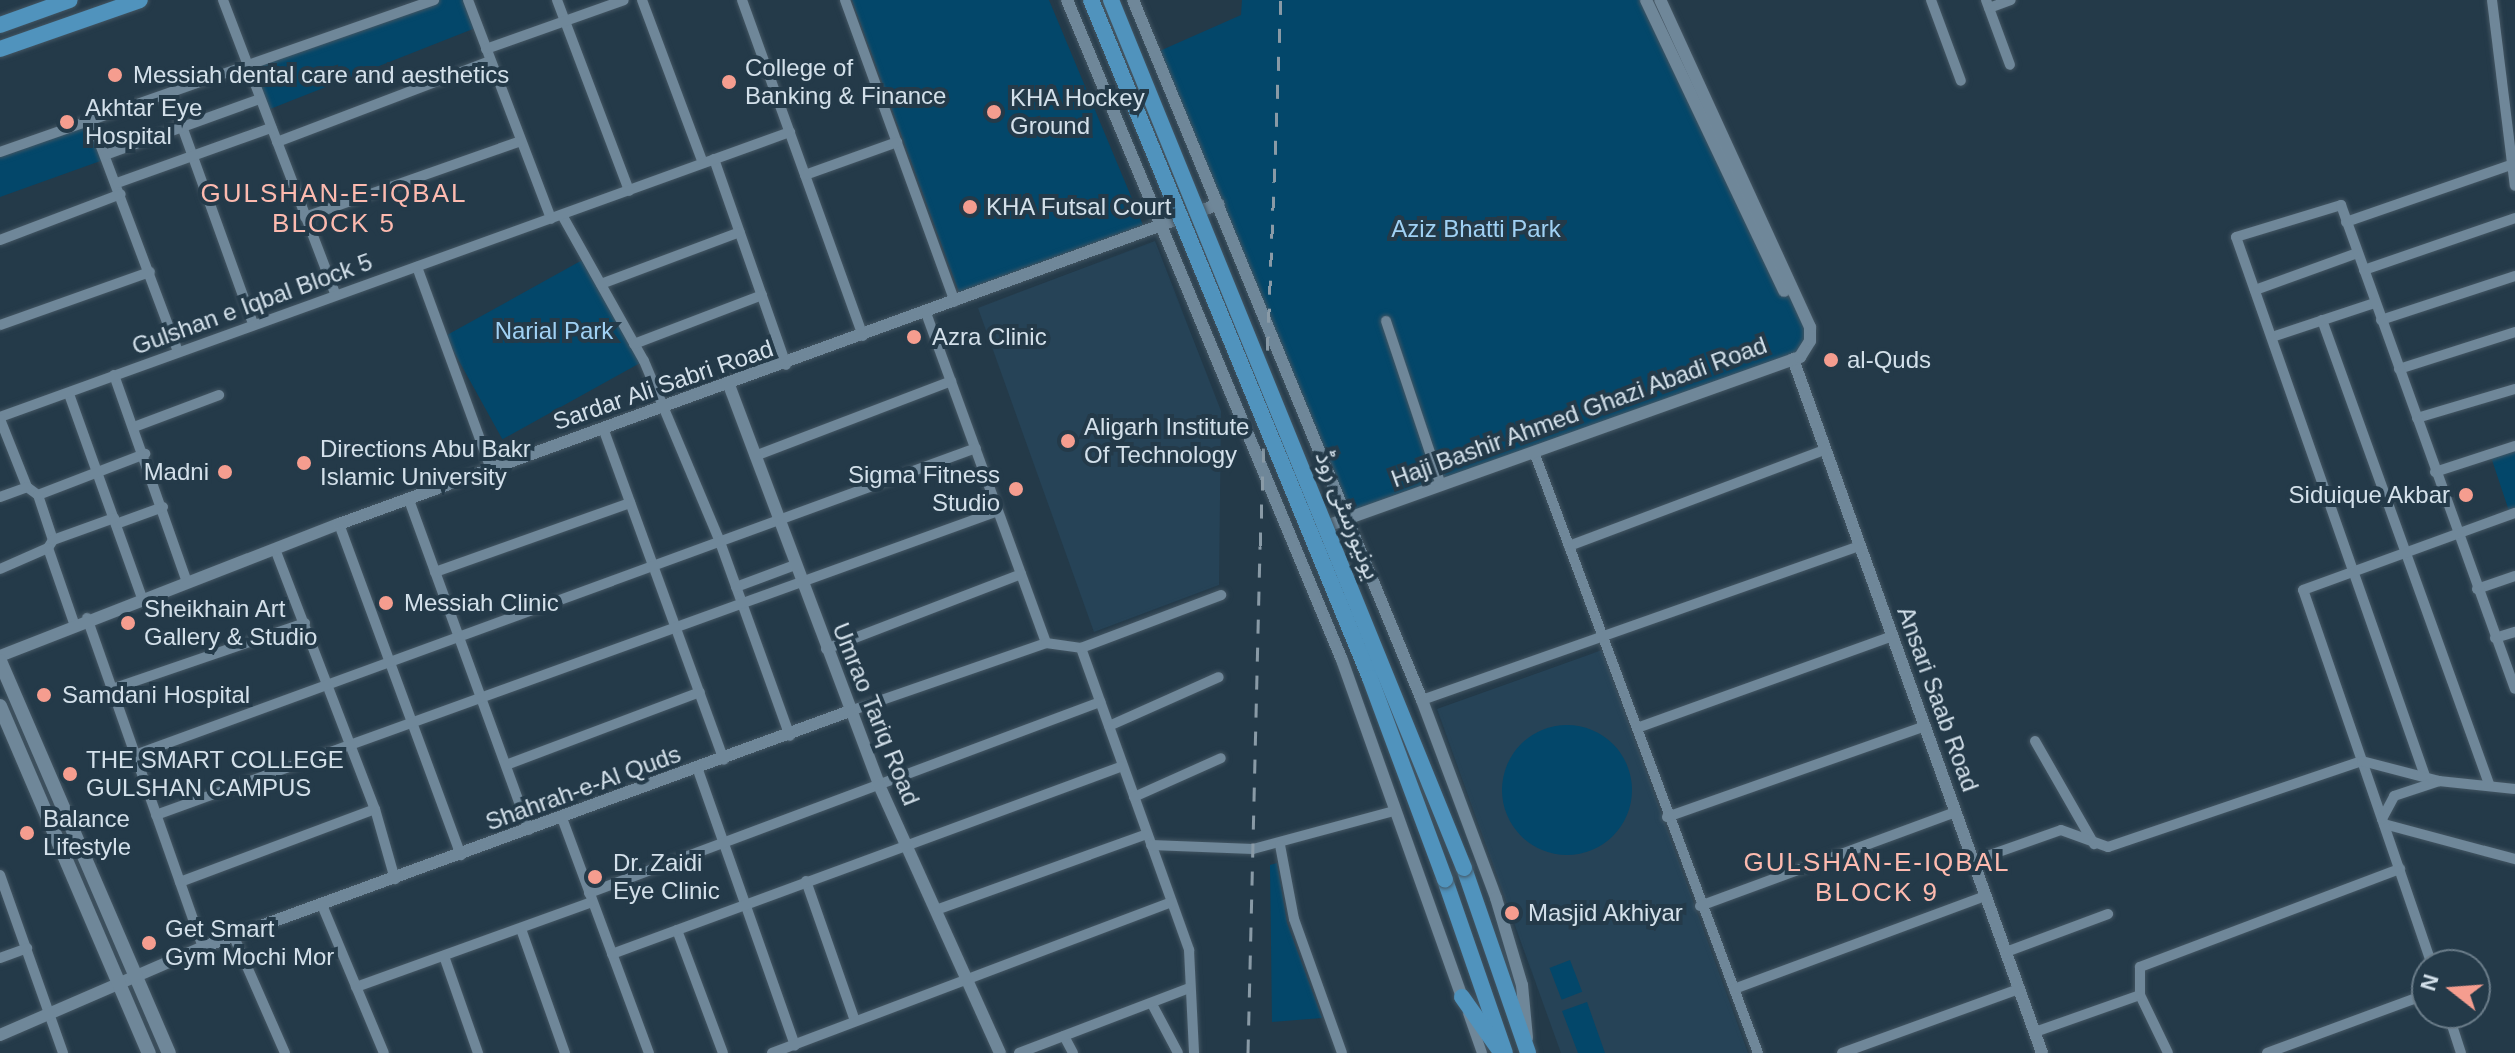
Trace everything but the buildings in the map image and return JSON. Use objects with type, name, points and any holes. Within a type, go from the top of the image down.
[{"type":"main road","points":[[0,25],[43,5],[70,0]]},
{"type":"main road","points":[[0,49],[140,0]]},
{"type":"main road","name":"یونیورسٹی روڈ","points":[[1091,0],[1370,678],[1445,880],[1503,1053]]},
{"type":"main road","name":"یونیورسٹی روڈ","points":[[1111,0],[1464,868],[1528,1053]]},
{"type":"main road","points":[[0,658],[169,1053]]},
{"type":"main road","points":[[0,706],[149,1053]]},
{"type":"main road","points":[[1462,997],[1503,1053]]},
{"type":"street","points":[[223,0],[335,294]]},
{"type":"street","points":[[0,152],[434,0]]},
{"type":"street","points":[[468,0],[521,141],[556,217],[601,284],[664,407],[720,542],[790,736]]},
{"type":"street","points":[[557,0],[629,191]]},
{"type":"street","points":[[486,49],[624,0]]},
{"type":"street","points":[[642,0],[740,232],[786,365]]},
{"type":"street","points":[[742,0],[863,336]]},
{"type":"street","points":[[845,0],[955,302]]},
{"type":"street","points":[[1067,0],[1342,660],[1482,1053]]},
{"type":"street","points":[[1133,0],[1422,700],[1522,985],[1528,1053]]},
{"type":"street","points":[[1646,0],[1802,329],[1810,334]]},
{"type":"street","points":[[1660,0],[1810,334]]},
{"type":"street","points":[[1931,0],[1961,81]]},
{"type":"street","points":[[2010,65],[1987,4],[2011,0]]},
{"type":"street","points":[[2492,0],[2515,180]]},
{"type":"street","points":[[277,142],[490,61]]},
{"type":"street","points":[[170,93],[253,324]]},
{"type":"street","points":[[105,155],[260,99]]},
{"type":"street","points":[[91,120],[178,352]]},
{"type":"street","points":[[0,240],[193,156],[271,128]]},
{"type":"street","name":"Gulshan e Iqbal Block 5","points":[[0,418],[335,294],[790,132]]},
{"type":"street","points":[[305,217],[521,141]]},
{"type":"street","points":[[805,175],[897,142]]},
{"type":"street","points":[[2346,222],[2511,165]]},
{"type":"street","name":"Sardar Ali Sabri Road","points":[[0,658],[81,621],[186,580],[603,428],[786,365],[1219,204]]},
{"type":"street","points":[[2425,776],[2236,237],[2338,204],[2515,689]]},
{"type":"street","points":[[2364,270],[2515,218]]},
{"type":"street","points":[[601,284],[740,232]]},
{"type":"street","points":[[2255,290],[2357,253]]},
{"type":"street","points":[[417,267],[491,469]]},
{"type":"street","points":[[0,325],[150,272]]},
{"type":"street","points":[[2381,320],[2515,276]]},
{"type":"street","points":[[634,344],[762,295]]},
{"type":"street","points":[[2272,337],[2375,303]]},
{"type":"street","points":[[926,313],[1046,643],[1081,648],[1221,595]]},
{"type":"street","points":[[2322,320],[2490,786]]},
{"type":"street","points":[[1386,321],[1441,485]]},
{"type":"street","points":[[2399,369],[2515,332]]},
{"type":"street","name":"Haji Bashir Ahmed Ghazi Abadi Road","points":[[1293,540],[1348,515],[1800,357],[1810,334]]},
{"type":"street","name":"Ansari Saab Road","points":[[1793,359],[2042,1053]]},
{"type":"street","points":[[114,375],[145,454],[186,580]]},
{"type":"street","points":[[755,456],[951,381]]},
{"type":"street","name":"Umrao Tariq Road","points":[[729,385],[879,785],[1000,1053]]},
{"type":"street","points":[[2417,418],[2515,389]]},
{"type":"street","points":[[69,394],[142,598]]},
{"type":"street","points":[[134,427],[219,395]]},
{"type":"street","points":[[0,418],[27,487],[38,495],[50,544],[112,689],[203,947]]},
{"type":"street","points":[[603,428],[724,760]]},
{"type":"street","points":[[2435,472],[2515,446]]},
{"type":"street","points":[[135,755],[976,448]]},
{"type":"street","points":[[1569,546],[1825,450]]},
{"type":"street","points":[[1534,452],[1700,906],[1758,1053]]},
{"type":"street","points":[[38,495],[145,454]]},
{"type":"street","points":[[0,497],[27,487]]},
{"type":"street","points":[[409,500],[529,830]]},
{"type":"street","points":[[435,572],[630,503]]},
{"type":"street","points":[[0,569],[50,544],[163,507]]},
{"type":"street","points":[[156,815],[677,631],[742,604],[998,511]]},
{"type":"street","points":[[2427,949],[2303,590],[2515,513]]},
{"type":"street","points":[[339,524],[461,855]]},
{"type":"street","points":[[1422,700],[1860,546]]},
{"type":"street","points":[[275,549],[375,809],[395,879]]},
{"type":"street","points":[[736,587],[795,565]]},
{"type":"street","points":[[826,649],[1021,574]]},
{"type":"street","points":[[2477,589],[2515,576]]},
{"type":"street","points":[[112,689],[305,623]]},
{"type":"street","points":[[2495,638],[2515,632]]},
{"type":"street","points":[[1637,728],[1892,636]]},
{"type":"street","name":"Shahrah-e-Al Quds","points":[[0,1035],[50,1016],[203,947],[698,770],[850,711],[1046,643]]},
{"type":"street","points":[[1081,648],[1189,950],[1194,1053]]},
{"type":"street","points":[[1109,726],[1219,677]]},
{"type":"street","points":[[506,765],[700,692]]},
{"type":"street","points":[[356,987],[521,929],[723,843],[1100,702]]},
{"type":"street","points":[[1667,817],[1925,726]]},
{"type":"street","points":[[2035,741],[2094,844]]},
{"type":"street","points":[[1134,797],[1221,758]]},
{"type":"street","points":[[1973,861],[2061,830],[2108,847],[2362,761],[2439,781],[2515,789]]},
{"type":"street","points":[[612,954],[1123,766]]},
{"type":"street","points":[[698,770],[795,1045]]},
{"type":"street","points":[[2383,822],[2394,796],[2403,789],[2439,781]]},
{"type":"street","points":[[180,882],[375,809]]},
{"type":"street","points":[[936,910],[1149,839],[1253,849],[1280,845],[1394,811]]},
{"type":"street","points":[[1700,906],[1956,812]]},
{"type":"street","points":[[562,818],[649,1053]]},
{"type":"street","points":[[2383,822],[2515,859]]},
{"type":"street","points":[[1280,845],[1294,919],[1342,1053]]},
{"type":"street","points":[[2168,1053],[2140,995],[2140,967],[2400,869]]},
{"type":"street","points":[[1,880],[63,1053]]},
{"type":"street","points":[[806,881],[855,1021]]},
{"type":"street","points":[[1734,989],[1986,896]]},
{"type":"street","points":[[772,1053],[967,975],[1171,902]]},
{"type":"street","points":[[322,905],[384,1053]]},
{"type":"street","points":[[2006,952],[2108,914]]},
{"type":"street","points":[[521,929],[565,1053]]},
{"type":"street","points":[[677,930],[723,1053]]},
{"type":"street","points":[[234,937],[285,1053]]},
{"type":"street","points":[[0,958],[27,948]]},
{"type":"street","points":[[444,956],[478,1053]]},
{"type":"street","points":[[1019,1053],[1189,988]]},
{"type":"street","points":[[1842,1053],[2019,989]]},
{"type":"street","points":[[2035,1032],[2140,995]]},
{"type":"street","points":[[2267,1053],[2411,1000]]},
{"type":"street","points":[[1152,1004],[1178,1053]]},
{"type":"street","points":[[2453,1029],[2461,1053]]},
{"type":"street","points":[[1064,1036],[1073,1053]]},
{"type":"shaded area","points":[[1155,241],[1221,411],[1219,585],[1094,632],[978,308]]},
{"type":"shaded area","points":[[1602,650],[1748,1053],[1561,1053],[1437,709]]},
{"type":"green space","points":[[432,0],[468,0],[478,27],[265,111],[247,65]]},
{"type":"green space","name":"KHA Hockey Ground","points":[[852,0],[1049,0],[1143,225],[959,292]]},
{"type":"green space","name":"Aziz Bhatti Park","points":[[1242,0],[1645,0],[1810,327],[1810,341],[1793,359],[1349,516],[1155,53],[1241,15]]},
{"type":"green space","points":[[91,119],[106,159],[0,197],[0,152]]},
{"type":"green space","name":"Narial Park","points":[[586,258],[643,361],[502,439],[445,336]]},
{"type":"green space","points":[[2515,450],[2515,508],[2509,511],[2491,457]]},
{"type":"green space","points":[[1567,725],[1592,730],[1613,744],[1627,765],[1632,790],[1627,815],[1613,836],[1592,850],[1567,855],[1542,850],[1521,836],[1507,815],[1502,790],[1507,765],[1521,744],[1542,730]]},
{"type":"green space","points":[[1277,863],[1287,923],[1322,1018],[1272,1022],[1270,865]]},
{"type":"green space","points":[[1570,960],[1582,992],[1562,1000],[1549,968]]},
{"type":"green space","points":[[1587,1002],[1605,1053],[1578,1053],[1562,1011]]},
{"type":"railway","points":[[1248,1053],[1260,546],[1281,0]]},
{"type":"place","name":"Messiah dental care and aesthetics","points":[[115,75]]},
{"type":"place","name":"College of Banking & Finance","points":[[729,82]]},
{"type":"place","name":"KHA Hockey Ground","points":[[994,112]]},
{"type":"place","name":"Akhtar Eye Hospital","points":[[67,122]]},
{"type":"place","name":"KHA Futsal Court","points":[[970,207]]},
{"type":"place","name":"Azra Clinic","points":[[914,337]]},
{"type":"place","name":"al-Quds","points":[[1831,360]]},
{"type":"place","name":"Aligarh Institute Of Technology","points":[[1068,441]]},
{"type":"place","name":"Directions Abu Bakr Islamic University","points":[[304,463]]},
{"type":"place","name":"Madni","points":[[225,472]]},
{"type":"place","name":"Sigma Fitness Studio","points":[[1016,489]]},
{"type":"place","name":"Siduique Akbar","points":[[2466,495]]},
{"type":"place","name":"Messiah Clinic","points":[[386,603]]},
{"type":"place","name":"Sheikhain Art Gallery & Studio","points":[[128,623]]},
{"type":"place","name":"Samdani Hospital","points":[[44,695]]},
{"type":"place","name":"THE SMART COLLEGE GULSHAN CAMPUS","points":[[70,774]]},
{"type":"place","name":"Balance Lifestyle","points":[[27,833]]},
{"type":"place","name":"Dr. Zaidi Eye Clinic","points":[[595,877]]},
{"type":"place","name":"Masjid Akhiyar","points":[[1512,913]]},
{"type":"place","name":"Get Smart Gym Mochi Mor","points":[[149,943]]},
{"type":"district","name":"GULSHAN-E-IQBAL BLOCK 5","points":[[334,209]]},
{"type":"district","name":"GULSHAN-E-IQBAL BLOCK 9","points":[[1877,878]]}]
